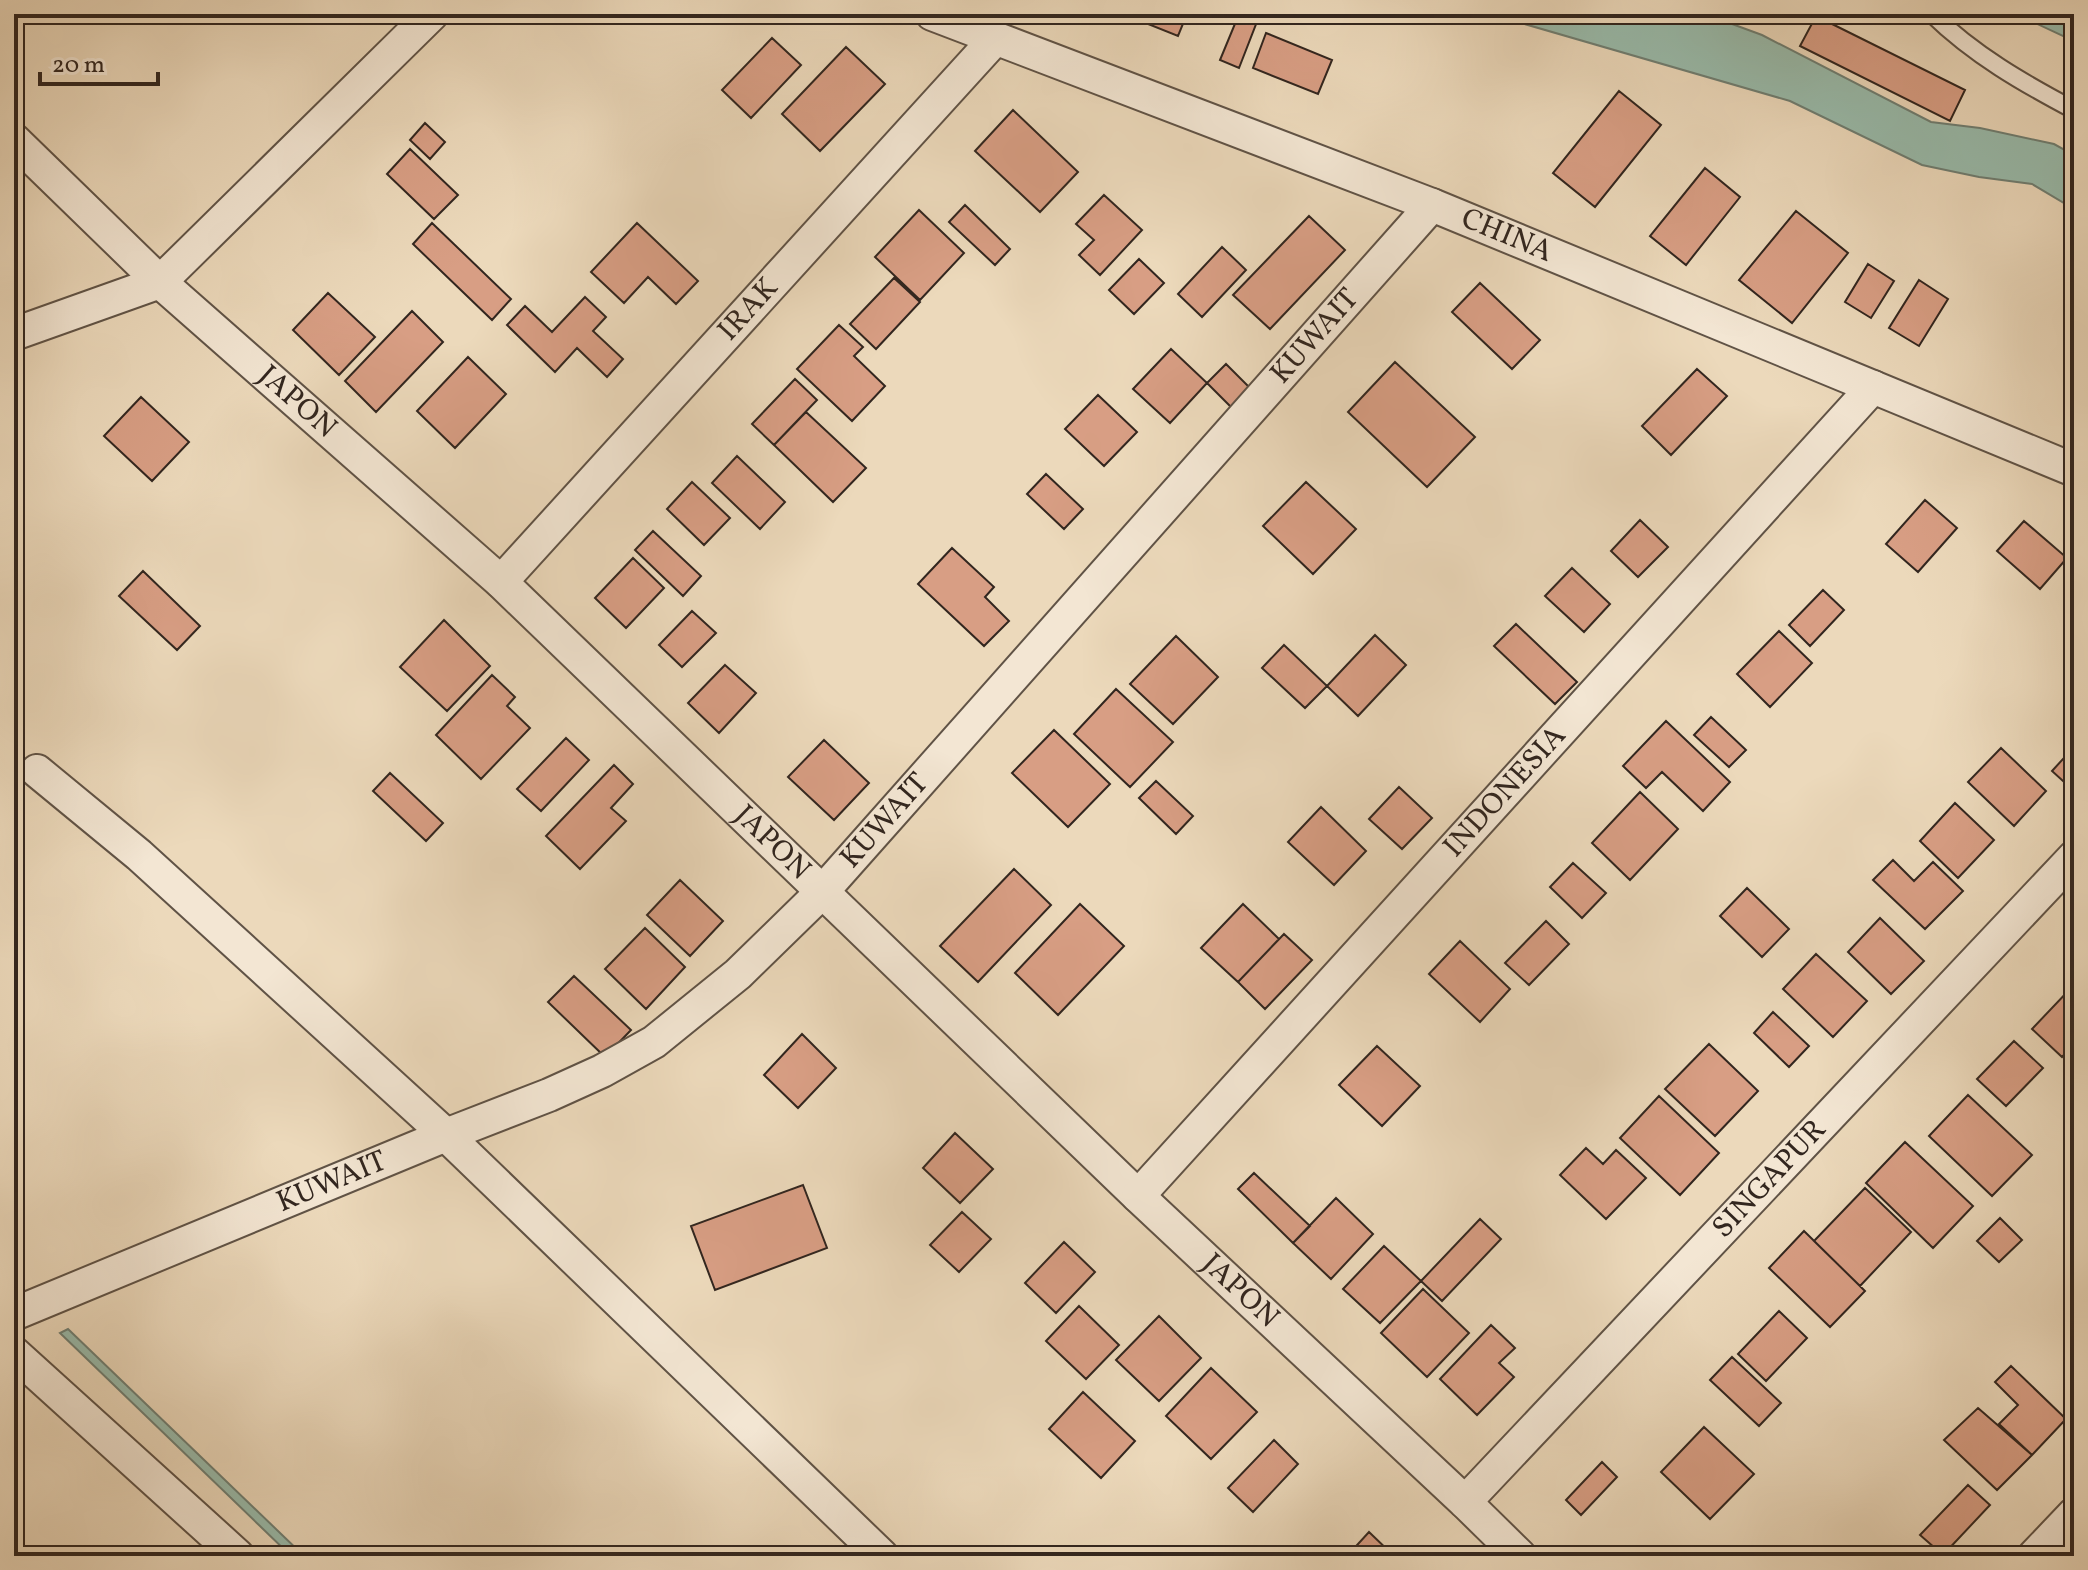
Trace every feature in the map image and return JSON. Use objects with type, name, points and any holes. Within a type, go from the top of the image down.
[{"type":"street","points":[[14,334],[160,282],[432,14]]},
{"type":"street","name":"CHINA","points":[[932,14],[1432,205],[2074,470]]},
{"type":"street","name":"IRAK","points":[[501,582],[995,39]]},
{"type":"street","name":"JAPON","points":[[14,140],[160,282],[501,582],[1138,1196],[1520,1556]]},
{"type":"street","name":"KUWAIT","points":[[14,1314],[549,1095],[602,1071],[654,1042],[738,974],[822,892],[1432,205]]},
{"type":"street","name":"INDONESIA","points":[[1138,1196],[1873,387]]},
{"type":"street","points":[[37,771],[139,855],[446,1135],[882,1556]]},
{"type":"street","name":"SINGAPUR","points":[[1465,1502],[2074,857]]},
{"type":"street","points":[[14,1353],[238,1556]]},
{"type":"street","points":[[2034,1556],[2074,1514]]},
{"type":"lane","points":[[1932,14],[1954,35],[2014,78],[2074,110]]},
{"type":"shaded area","points":[[1490,14],[1705,14],[1762,35],[1931,122],[1980,128],[2054,144],[2074,155],[2074,209],[2032,184],[1922,165],[1790,101]]},
{"type":"shaded area","points":[[2016,14],[2074,14],[2065,37]]},
{"type":"shaded area","points":[[68,1329],[304,1556],[291,1556],[60,1333]]},
{"type":"building","points":[[1135,14],[1187,14],[1178,36],[1133,18]]},
{"type":"building","points":[[1239,14],[1258,19],[1239,68],[1220,60]]},
{"type":"building","points":[[1816,16],[1965,90],[1950,121],[1800,46]]},
{"type":"building","points":[[1266,33],[1332,60],[1318,94],[1253,68]]},
{"type":"building","points":[[772,38],[801,65],[751,118],[722,90]]},
{"type":"building","points":[[846,47],[885,84],[820,151],[782,114]]},
{"type":"building","points":[[1619,91],[1661,125],[1595,207],[1553,173]]},
{"type":"building","points":[[1013,110],[1078,172],[1040,212],[975,151]]},
{"type":"building","points":[[425,123],[445,142],[430,159],[410,140]]},
{"type":"building","points":[[410,149],[458,195],[434,219],[387,174]]},
{"type":"building","points":[[1705,168],[1740,197],[1686,265],[1650,236]]},
{"type":"building","points":[[1104,195],[1142,230],[1100,275],[1079,255],[1094,240],[1076,224]]},
{"type":"building","points":[[965,205],[1010,249],[995,265],[949,222]]},
{"type":"building","points":[[919,210],[964,253],[920,300],[875,257]]},
{"type":"building","points":[[1796,211],[1848,253],[1792,323],[1739,280]]},
{"type":"building","points":[[1309,216],[1345,250],[1270,329],[1233,295]]},
{"type":"building","points":[[432,223],[511,299],[492,320],[413,244]]},
{"type":"building","points":[[637,223],[698,281],[676,304],[648,277],[624,303],[591,272]]},
{"type":"building","points":[[1222,247],[1246,270],[1202,317],[1178,294]]},
{"type":"building","points":[[1139,259],[1164,283],[1134,314],[1109,290]]},
{"type":"building","points":[[1868,264],[1894,281],[1871,318],[1845,302]]},
{"type":"building","points":[[894,278],[920,302],[876,349],[850,324]]},
{"type":"building","points":[[1919,280],[1948,299],[1919,346],[1889,328]]},
{"type":"building","points":[[1480,283],[1540,340],[1512,369],[1452,312]]},
{"type":"building","points":[[328,293],[375,337],[339,375],[293,330]]},
{"type":"building","points":[[585,297],[606,317],[593,331],[623,359],[607,377],[577,348],[555,372],[507,325],[525,306],[552,332]]},
{"type":"building","points":[[412,311],[443,342],[376,412],[345,381]]},
{"type":"building","points":[[839,325],[863,347],[854,356],[885,386],[852,421],[797,369]]},
{"type":"building","points":[[1171,349],[1207,383],[1170,423],[1133,389]]},
{"type":"building","points":[[468,357],[506,394],[455,448],[417,411]]},
{"type":"building","points":[[1395,362],[1475,437],[1427,487],[1348,412]]},
{"type":"building","points":[[1226,364],[1250,388],[1231,407],[1207,383]]},
{"type":"building","points":[[1697,369],[1727,396],[1671,455],[1642,426]]},
{"type":"building","points":[[795,379],[817,400],[774,445],[752,424]]},
{"type":"building","points":[[1098,395],[1137,432],[1104,466],[1065,429]]},
{"type":"building","points":[[141,397],[189,442],[152,481],[104,436]]},
{"type":"building","points":[[806,412],[866,468],[833,502],[774,445]]},
{"type":"building","points":[[737,456],[785,502],[760,529],[712,483]]},
{"type":"building","points":[[1046,474],[1083,509],[1064,529],[1027,494]]},
{"type":"building","points":[[692,482],[730,518],[704,545],[667,509]]},
{"type":"building","points":[[1306,482],[1356,529],[1313,574],[1263,526]]},
{"type":"building","points":[[1925,500],[1957,528],[1918,572],[1886,544]]},
{"type":"building","points":[[1640,520],[1668,547],[1638,577],[1611,551]]},
{"type":"building","points":[[2024,521],[2067,558],[2040,589],[1997,551]]},
{"type":"building","points":[[653,531],[701,576],[683,596],[635,550]]},
{"type":"building","points":[[952,548],[994,587],[985,597],[1009,621],[984,646],[918,584]]},
{"type":"building","points":[[633,558],[664,588],[626,628],[595,598]]},
{"type":"building","points":[[1572,568],[1610,604],[1584,632],[1545,596]]},
{"type":"building","points":[[143,571],[200,626],[177,650],[119,596]]},
{"type":"building","points":[[1823,590],[1844,610],[1810,646],[1789,625]]},
{"type":"building","points":[[692,611],[716,633],[682,667],[659,645]]},
{"type":"building","points":[[444,620],[490,666],[447,711],[400,667]]},
{"type":"building","points":[[1516,624],[1577,682],[1555,704],[1494,646]]},
{"type":"building","points":[[1779,631],[1812,663],[1770,707],[1737,674]]},
{"type":"building","points":[[1375,635],[1406,665],[1358,716],[1327,686]]},
{"type":"building","points":[[1176,636],[1218,677],[1173,724],[1130,684]]},
{"type":"building","points":[[1284,645],[1327,686],[1305,708],[1262,668]]},
{"type":"building","points":[[725,665],[756,693],[719,733],[688,703]]},
{"type":"building","points":[[492,675],[515,697],[507,706],[530,728],[481,779],[436,735]]},
{"type":"building","points":[[1116,689],[1173,742],[1130,787],[1074,734]]},
{"type":"building","points":[[1711,717],[1746,750],[1729,767],[1694,735]]},
{"type":"building","points":[[1666,721],[1730,782],[1703,811],[1662,772],[1646,788],[1623,766]]},
{"type":"building","points":[[1054,730],[1110,784],[1068,827],[1012,773]]},
{"type":"building","points":[[566,738],[589,760],[541,811],[517,789]]},
{"type":"building","points":[[824,740],[869,783],[834,820],[788,777]]},
{"type":"building","points":[[2074,747],[2074,791],[2052,771]]},
{"type":"building","points":[[2001,748],[2046,791],[2014,826],[1968,782]]},
{"type":"building","points":[[614,765],[633,784],[611,808],[626,821],[580,869],[546,836]]},
{"type":"building","points":[[390,773],[443,823],[426,841],[373,791]]},
{"type":"building","points":[[1156,781],[1193,816],[1176,834],[1139,798]]},
{"type":"building","points":[[1399,787],[1432,818],[1402,849],[1369,819]]},
{"type":"building","points":[[1640,792],[1678,829],[1630,880],[1592,843]]},
{"type":"building","points":[[1955,803],[1994,840],[1958,878],[1920,841]]},
{"type":"building","points":[[1321,807],[1366,851],[1334,885],[1288,842]]},
{"type":"building","points":[[1893,860],[1914,881],[1933,862],[1963,891],[1925,929],[1873,880]]},
{"type":"building","points":[[1573,863],[1606,893],[1582,918],[1550,887]]},
{"type":"building","points":[[1014,869],[1051,905],[978,982],[940,946]]},
{"type":"building","points":[[680,880],[723,921],[690,956],[647,915]]},
{"type":"building","points":[[1747,888],[1789,929],[1762,957],[1720,916]]},
{"type":"building","points":[[1080,904],[1124,946],[1058,1015],[1015,973]]},
{"type":"building","points":[[1243,904],[1279,939],[1238,982],[1201,948]]},
{"type":"building","points":[[1880,918],[1924,961],[1891,994],[1848,952]]},
{"type":"building","points":[[1546,921],[1569,944],[1529,985],[1505,963]]},
{"type":"building","points":[[645,928],[685,967],[646,1009],[605,969]]},
{"type":"building","points":[[1284,934],[1312,960],[1265,1009],[1238,982]]},
{"type":"building","points":[[1460,941],[1510,989],[1480,1022],[1429,974]]},
{"type":"building","points":[[1816,954],[1867,1001],[1833,1037],[1783,989]]},
{"type":"building","points":[[574,976],[631,1030],[605,1057],[548,1002]]},
{"type":"building","points":[[2071,988],[2074,991],[2074,1044],[2062,1057],[2032,1029]]},
{"type":"building","points":[[1773,1012],[1809,1046],[1789,1067],[1754,1033]]},
{"type":"building","points":[[802,1034],[836,1068],[798,1108],[764,1075]]},
{"type":"building","points":[[2014,1041],[2043,1068],[2006,1106],[1977,1079]]},
{"type":"building","points":[[1709,1044],[1758,1091],[1715,1136],[1665,1089]]},
{"type":"building","points":[[1377,1046],[1420,1086],[1382,1126],[1339,1085]]},
{"type":"building","points":[[1968,1095],[2032,1155],[1992,1196],[1929,1136]]},
{"type":"building","points":[[1659,1096],[1719,1153],[1680,1195],[1620,1138]]},
{"type":"building","points":[[955,1133],[993,1169],[960,1203],[923,1168]]},
{"type":"building","points":[[1905,1142],[1973,1206],[1933,1248],[1866,1183]]},
{"type":"building","points":[[1586,1148],[1603,1164],[1616,1150],[1646,1178],[1606,1219],[1560,1175]]},
{"type":"building","points":[[1254,1173],[1310,1226],[1293,1243],[1238,1189]]},
{"type":"building","points":[[803,1185],[827,1248],[715,1290],[691,1226]]},
{"type":"building","points":[[1865,1188],[1911,1232],[1860,1286],[1814,1241]]},
{"type":"building","points":[[1336,1198],[1373,1234],[1331,1279],[1293,1243]]},
{"type":"building","points":[[962,1212],[991,1239],[959,1272],[930,1245]]},
{"type":"building","points":[[2000,1218],[2022,1240],[1999,1262],[1977,1241]]},
{"type":"building","points":[[1480,1219],[1501,1239],[1442,1301],[1421,1281]]},
{"type":"building","points":[[1804,1231],[1865,1291],[1830,1327],[1769,1268]]},
{"type":"building","points":[[1064,1242],[1095,1272],[1056,1313],[1025,1283]]},
{"type":"building","points":[[1384,1246],[1421,1281],[1380,1323],[1343,1289]]},
{"type":"building","points":[[1423,1289],[1469,1333],[1427,1377],[1381,1333]]},
{"type":"building","points":[[1079,1306],[1119,1345],[1086,1379],[1046,1341]]},
{"type":"building","points":[[1779,1311],[1807,1338],[1766,1381],[1738,1354]]},
{"type":"building","points":[[1159,1316],[1201,1358],[1159,1401],[1116,1360]]},
{"type":"building","points":[[1491,1325],[1515,1348],[1499,1363],[1514,1377],[1477,1415],[1440,1379]]},
{"type":"building","points":[[1732,1357],[1781,1403],[1759,1426],[1710,1380]]},
{"type":"building","points":[[2011,1366],[2066,1419],[2032,1455],[1999,1424],[2018,1405],[1995,1382]]},
{"type":"building","points":[[1211,1368],[1257,1412],[1211,1459],[1166,1416]]},
{"type":"building","points":[[1083,1392],[1135,1441],[1101,1478],[1049,1429]]},
{"type":"building","points":[[1978,1408],[2032,1455],[1997,1490],[1944,1440]]},
{"type":"building","points":[[1704,1427],[1754,1474],[1710,1519],[1661,1472]]},
{"type":"building","points":[[1274,1440],[1298,1464],[1253,1512],[1228,1488]]},
{"type":"building","points":[[1602,1462],[1617,1477],[1581,1515],[1566,1500]]},
{"type":"building","points":[[1968,1485],[1990,1505],[1943,1555],[1920,1535]]},
{"type":"building","points":[[1369,1532],[1394,1556],[1347,1556]]}]
